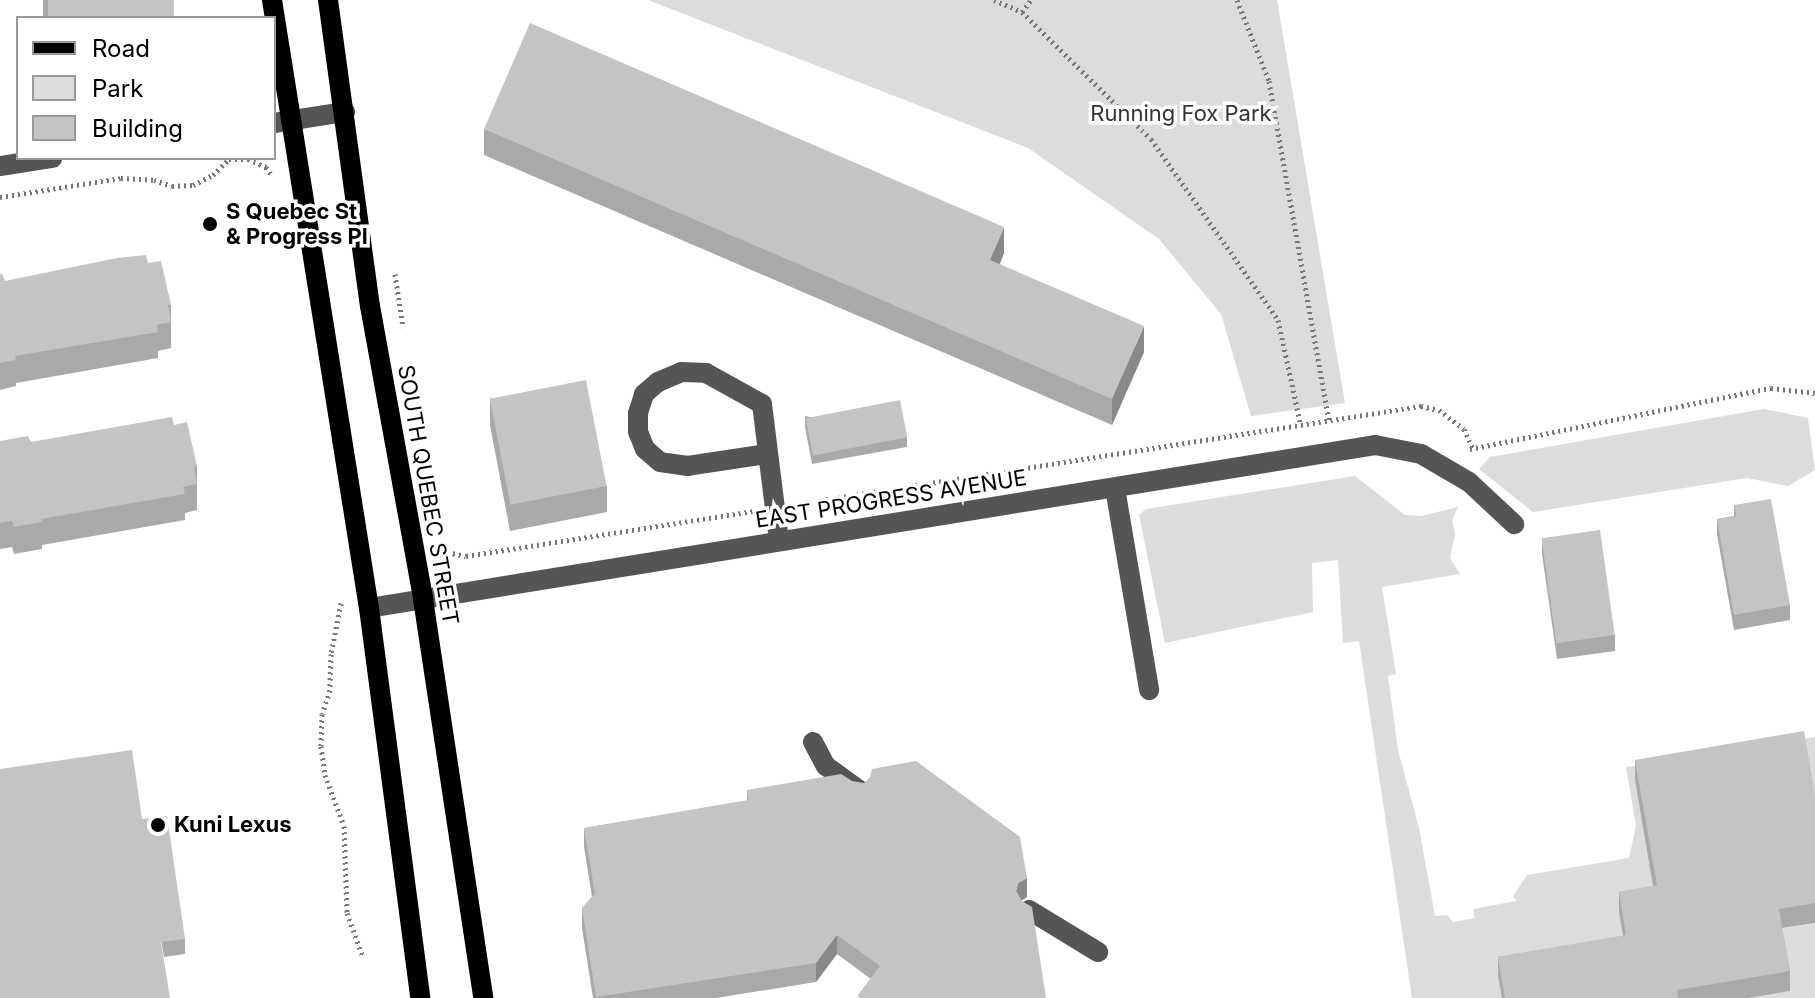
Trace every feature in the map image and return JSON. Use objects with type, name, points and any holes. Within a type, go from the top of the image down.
[{"type":"main road","name":"SOUTH QUEBEC STREET","points":[[328,0],[370,306],[423,599],[483,998]]},
{"type":"main road","points":[[276,44],[283,122],[369,608],[420,998]]},
{"type":"street","points":[[283,122],[345,112]]},
{"type":"street","points":[[0,166],[39,160]]},
{"type":"street","points":[[767,454],[688,466],[660,462],[645,449],[638,432],[638,413],[644,394],[658,382],[681,372],[706,373],[762,404],[779,541]]},
{"type":"street","name":"EAST PROGRESS AVENUE","points":[[369,608],[1375,445],[1421,454],[1469,482],[1514,524]]},
{"type":"street","points":[[1115,488],[1149,690]]},
{"type":"street","points":[[813,742],[826,766],[859,790]]},
{"type":"street","points":[[1029,910],[1098,952]]},
{"type":"path","points":[[994,0],[1022,12],[1151,139],[1278,320],[1308,456]]},
{"type":"path","points":[[1022,12],[1031,0]]},
{"type":"path","points":[[1237,0],[1269,81],[1329,421]]},
{"type":"path","points":[[0,197],[121,178],[154,180],[172,186],[193,185],[213,175],[228,160]]},
{"type":"path","points":[[250,160],[266,167],[277,183]]},
{"type":"path","points":[[394,266],[404,329]]},
{"type":"path","points":[[1464,451],[1771,388],[1815,393]]},
{"type":"path","points":[[436,533],[447,552],[466,556],[1421,406],[1439,410],[1464,429],[1473,449]]},
{"type":"path","points":[[343,594],[331,654],[330,690],[322,714],[321,746],[325,775],[344,826],[347,913],[363,957]]},
{"type":"green space","name":"Running Fox Park","points":[[648,0],[1277,0],[1345,403],[1251,416],[1221,314],[1159,239],[1028,148]]},
{"type":"green space","points":[[1764,409],[1808,418],[1815,470],[1788,486],[1747,478],[1533,512],[1479,469],[1490,457]]},
{"type":"green space","points":[[1355,476],[1405,515],[1421,516],[1458,507],[1452,520],[1455,534],[1450,558],[1460,574],[1382,587],[1396,674],[1388,676],[1398,750],[1419,828],[1435,916],[1447,915],[1453,922],[1475,918],[1473,909],[1516,901],[1513,896],[1527,875],[1629,858],[1636,826],[1626,767],[1697,757],[1657,905],[1626,955],[1498,977],[1502,998],[1412,998],[1359,641],[1343,643],[1338,560],[1312,563],[1313,612],[1165,643],[1139,515],[1146,509]]},
{"type":"green space","points":[[1815,737],[1815,815],[1745,749]]},
{"type":"green space","points":[[1815,923],[1815,998],[1748,998],[1789,991],[1779,929]]},
{"type":"building","points":[[48,0],[174,0],[174,16],[48,16]]},
{"type":"building","points":[[530,23],[1004,227],[990,260],[1144,326],[1112,399],[484,129]]},
{"type":"building","points":[[146,255],[148,263],[161,261],[171,305],[168,305],[171,322],[157,325],[158,332],[15,356],[16,360],[0,363],[0,274],[5,281]]},
{"type":"building","points":[[586,380],[607,486],[510,505],[490,399]]},
{"type":"building","points":[[900,400],[907,437],[813,456],[806,418]]},
{"type":"building","points":[[172,417],[174,425],[187,422],[197,466],[194,467],[197,484],[183,487],[185,494],[41,519],[42,522],[14,527],[12,521],[0,523],[0,441],[28,436],[31,442]]},
{"type":"building","points":[[1771,499],[1790,605],[1734,615],[1717,519],[1736,516],[1734,505]]},
{"type":"building","points":[[1600,530],[1615,635],[1556,643],[1542,538]]},
{"type":"building","points":[[1804,731],[1815,795],[1815,903],[1779,909],[1790,971],[1677,990],[1678,998],[1505,998],[1498,957],[1626,935],[1619,892],[1657,885],[1635,760]]},
{"type":"building","points":[[132,750],[142,819],[167,816],[185,939],[161,942],[170,998],[0,998],[0,769]]},
{"type":"building","points":[[916,761],[1020,837],[1027,878],[1018,883],[1016,891],[1022,901],[1032,907],[1046,998],[859,998],[858,995],[880,966],[837,935],[816,963],[596,997],[582,908],[595,894],[584,828],[748,800],[747,790],[841,774],[852,781],[864,783],[872,769]]},
{"type":"place","name":"S Quebec St & Progress Pl","points":[[210,224]]},
{"type":"place","name":"Kuni Lexus","points":[[158,825]]}]
